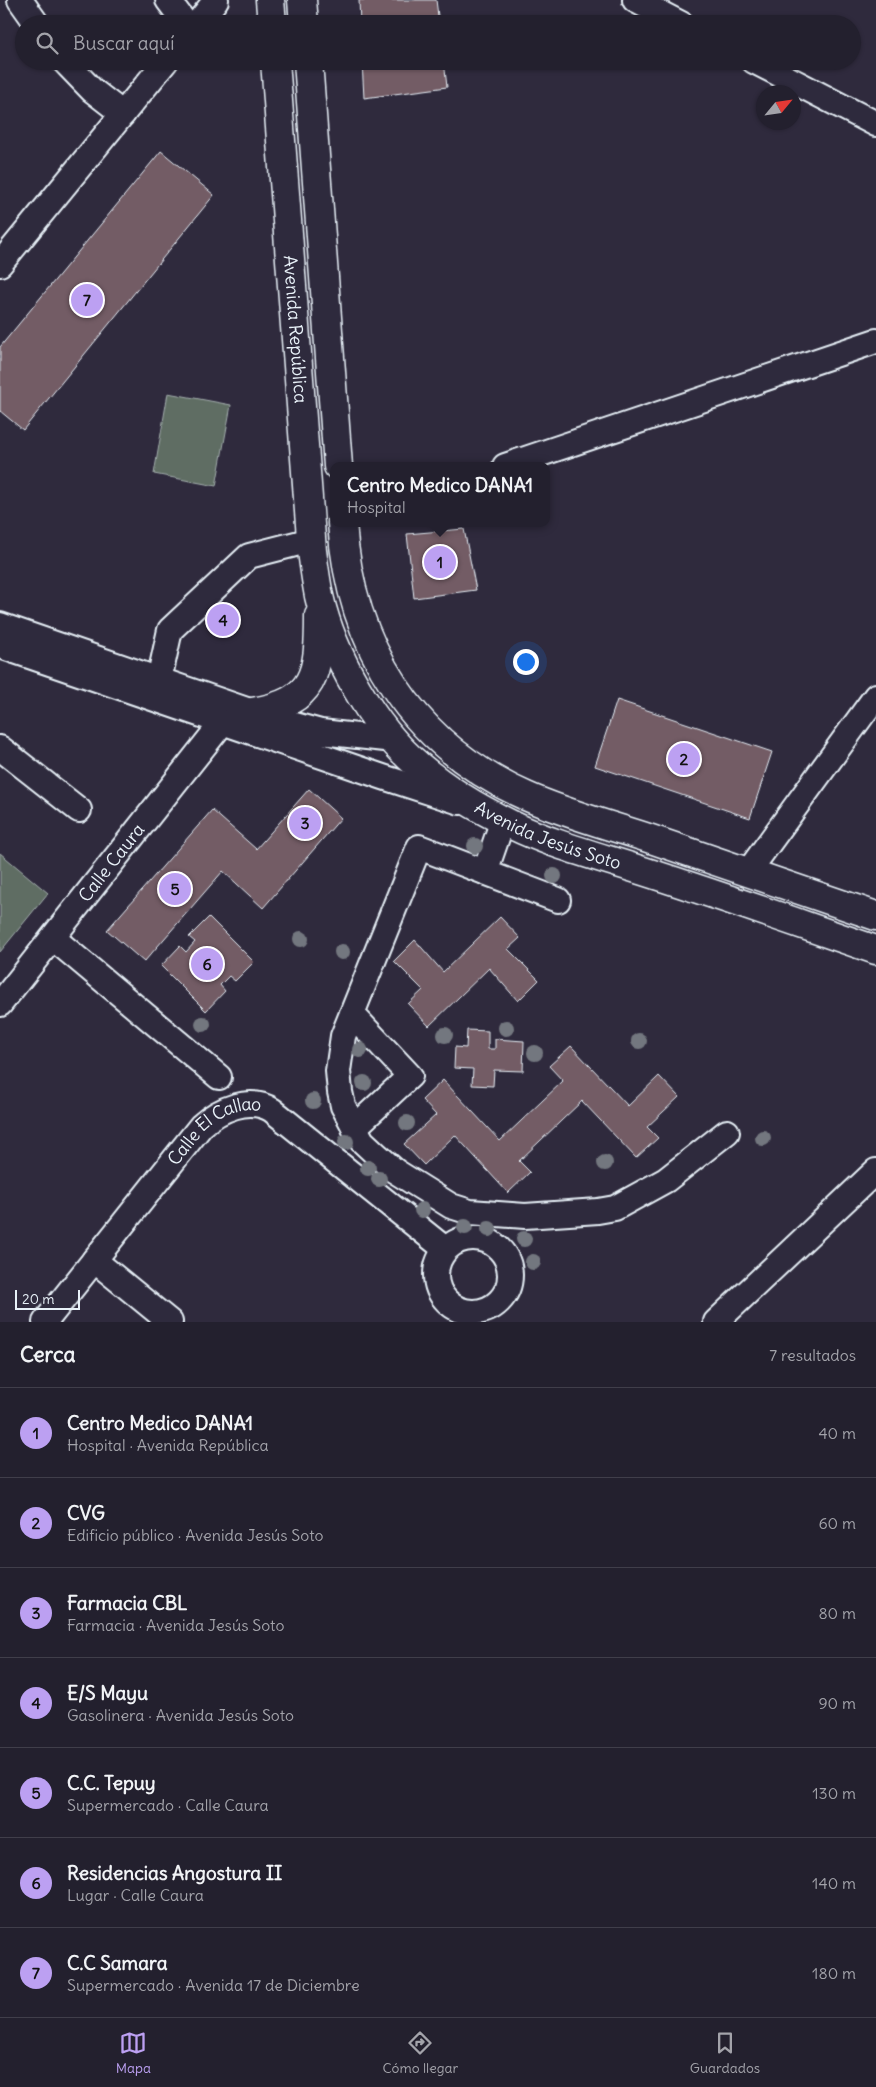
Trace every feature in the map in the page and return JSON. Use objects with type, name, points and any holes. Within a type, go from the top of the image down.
[{"type":"main road","points":[[270,0],[271,15]]},
{"type":"main road","points":[[302,0],[303,15]]},
{"type":"main road","name":"Avenida República","points":[[273,70],[311,540],[320,597]]},
{"type":"main road","name":"Avenida República","points":[[309,70],[338,462]]},
{"type":"main road","points":[[342,527],[351,589],[362,624],[376,655],[398,692],[418,719],[440,741],[460,757]]},
{"type":"main road","points":[[252,712],[283,705],[296,697],[312,678],[317,666],[319,649],[320,597]]},
{"type":"main road","name":"Avenida Jesús Soto","points":[[320,597],[332,635],[347,670],[371,710],[394,740],[418,765],[477,807],[560,845],[640,870],[876,950]]},
{"type":"main road","points":[[394,740],[430,746],[460,757]]},
{"type":"main road","name":"Avenida Jesús Soto","points":[[460,757],[493,779],[526,796],[562,810],[876,916]]},
{"type":"street","points":[[20,0],[31,15]]},
{"type":"street","points":[[168,0],[179,15]]},
{"type":"street","points":[[204,15],[216,0]]},
{"type":"street","points":[[635,0],[664,15]]},
{"type":"street","points":[[73,70],[92,90],[123,114]]},
{"type":"street","points":[[0,264],[159,70]]},
{"type":"street","points":[[771,70],[876,124]]},
{"type":"street","points":[[518,462],[876,341]]},
{"type":"street","points":[[159,680],[170,630],[250,556],[311,540]]},
{"type":"street","points":[[0,625],[252,712],[321,732],[394,740]]},
{"type":"street","points":[[0,646],[477,807]]},
{"type":"street","points":[[748,872],[876,696]]},
{"type":"street","name":"Calle Caura","points":[[0,1004],[223,722]]},
{"type":"street","points":[[0,748],[78,810]]},
{"type":"street","points":[[485,872],[503,820]]},
{"type":"street","points":[[558,900],[419,847],[342,1036],[338,1071],[340,1092],[343,1106],[362,1141],[395,1172],[452,1206],[470,1212],[525,1216],[615,1208],[666,1180],[727,1132]]},
{"type":"street","points":[[52,938],[219,1077]]},
{"type":"street","points":[[352,1014],[410,1076],[354,1128]]},
{"type":"street","name":"Calle El Callao","points":[[45,1322],[201,1126],[218,1114],[254,1103],[264,1104],[272,1110],[445,1249]]},
{"type":"street","points":[[716,1322],[876,1171]]},
{"type":"street","points":[[94,1260],[170,1322]]},
{"type":"green space","points":[[168,393],[231,405],[216,486],[154,474]]},
{"type":"green space","points":[[0,853],[48,893],[0,952]]},
{"type":"building","points":[[359,0],[436,0],[438,15],[360,15]]},
{"type":"building","points":[[362,70],[445,70],[447,87],[364,98]]},
{"type":"building","points":[[161,151],[214,195],[23,430],[0,411],[0,347]]},
{"type":"building","points":[[464,529],[476,590],[414,598],[407,534]]},
{"type":"building","points":[[617,700],[772,752],[750,818],[595,766]]},
{"type":"building","points":[[309,789],[341,818],[263,908],[223,871],[144,962],[107,930],[212,810],[256,849]]},
{"type":"building","points":[[209,917],[254,962],[235,981],[229,976],[220,985],[225,991],[206,1011],[161,966],[180,946],[186,952],[195,942],[189,937]]},
{"type":"building","points":[[500,917],[520,938],[508,949],[539,980],[518,1001],[489,968],[429,1026],[408,1004],[423,990],[394,961],[415,940],[443,972]]},
{"type":"building","points":[[467,1030],[488,1031],[488,1049],[495,1049],[495,1039],[524,1041],[523,1071],[494,1070],[493,1086],[472,1085],[473,1069],[454,1068],[455,1047],[466,1048]]},
{"type":"building","points":[[571,1046],[628,1106],[659,1076],[679,1097],[647,1127],[658,1138],[636,1158],[582,1101],[519,1161],[530,1172],[508,1193],[455,1135],[424,1165],[404,1144],[436,1115],[422,1100],[443,1080],[500,1141],[563,1081],[549,1066]]},
{"type":"place","name":"C.C Samara","points":[[87,300]]},
{"type":"place","name":"Centro Medico DANA1","points":[[440,562]]},
{"type":"place","name":"E/S Mayu","points":[[223,620]]},
{"type":"place","name":"CVG","points":[[684,759]]},
{"type":"place","name":"Farmacia CBL","points":[[305,823]]},
{"type":"place","name":"C.C. Tepuy","points":[[175,889]]},
{"type":"place","name":"Residencias Angostura II","points":[[207,964]]}]
